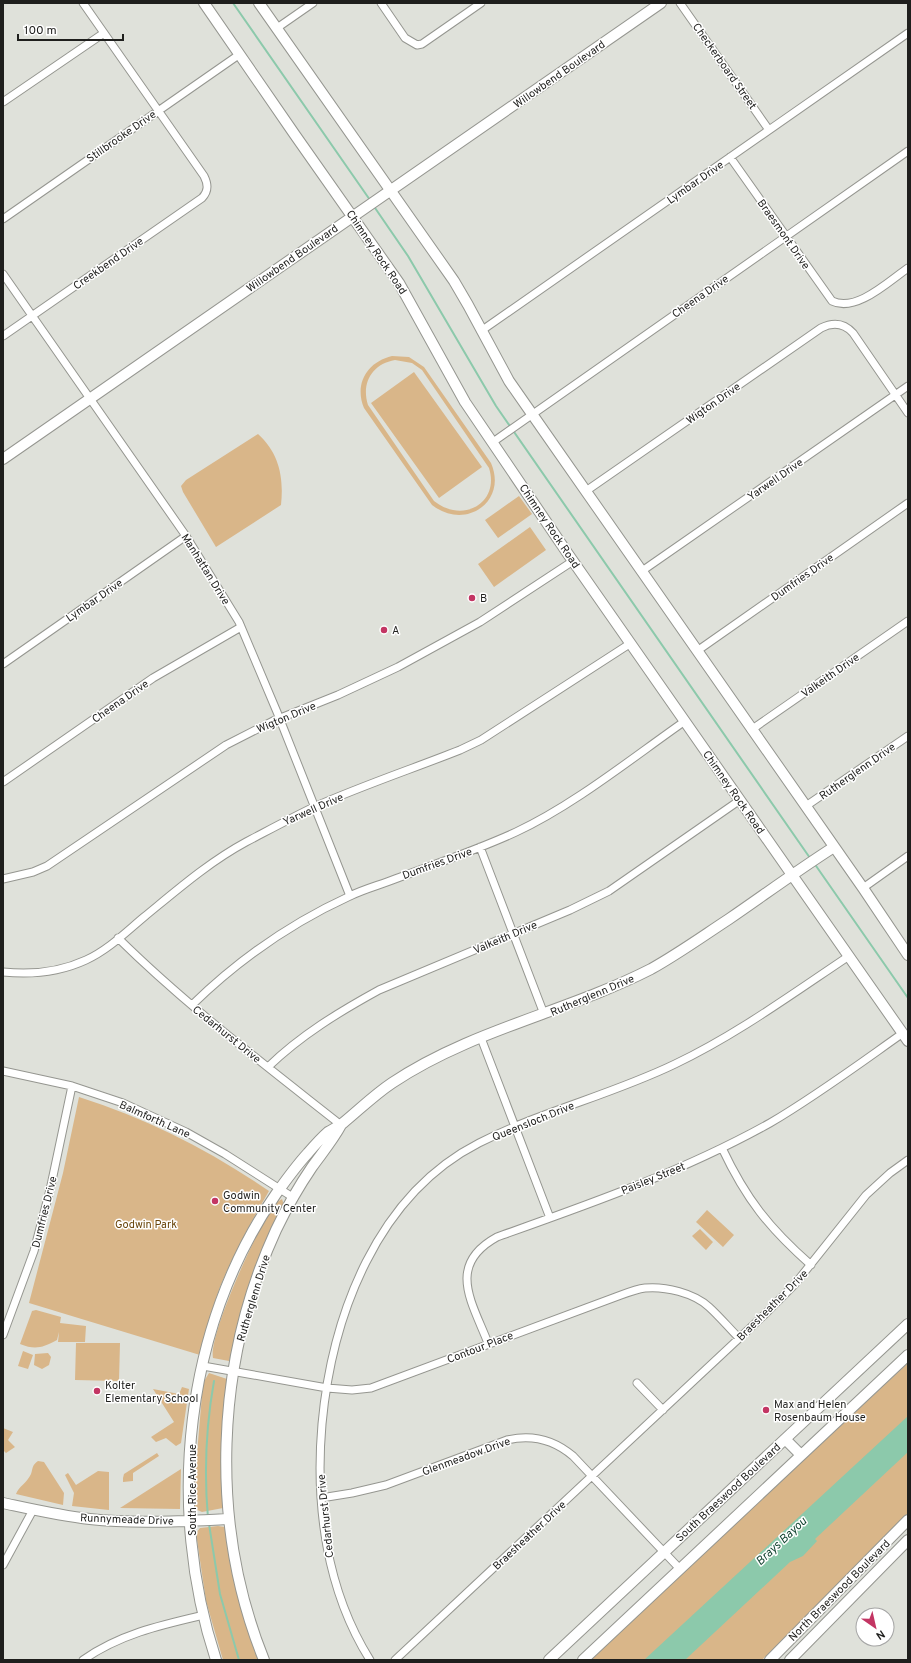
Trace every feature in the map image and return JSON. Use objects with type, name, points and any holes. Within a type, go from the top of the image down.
[{"type":"main road","name":"Chimney Rock Road","points":[[204,3],[399,282],[465,402],[573,561],[905,1037]]},
{"type":"main road","points":[[259,3],[454,281],[509,381],[751,730],[806,806],[908,955]]},
{"type":"main road","name":"Willowbend Boulevard","points":[[3,459],[661,3]]},
{"type":"main road","name":"Rutherglenn Drive","points":[[203,1366],[216,1315],[229,1279],[250,1236],[280,1189],[307,1153],[327,1133],[341,1125],[392,1083],[440,1056],[481,1038],[624,982],[664,961],[834,847]]},
{"type":"main road","name":"Rutherglenn Drive","points":[[233,1371],[241,1332],[260,1269],[277,1229],[312,1167],[341,1125]]},
{"type":"main road","name":"South Braeswood Boulevard","points":[[549,1660],[785,1439],[906,1330]]},
{"type":"main road","name":"South Braeswood Boulevard","points":[[583,1660],[908,1355]]},
{"type":"main road","name":"South Rice Avenue","points":[[203,1366],[191,1442],[190,1520],[195,1566],[204,1615],[216,1660]]},
{"type":"main road","points":[[233,1371],[226,1438],[229,1519],[241,1586],[250,1622],[264,1660]]},
{"type":"main road","points":[[785,1439],[801,1455]]},
{"type":"main road","name":"Runnymeade Drive","points":[[3,1503],[33,1510],[90,1519],[138,1521],[229,1519]]},
{"type":"main road","name":"North Braeswood Boulevard","points":[[770,1660],[908,1520]]},
{"type":"main road","name":"North Braeswood Boulevard","points":[[790,1660],[908,1540]]},
{"type":"street","points":[[83,3],[158,111]]},
{"type":"street","points":[[277,28],[313,3]]},
{"type":"street","points":[[381,3],[405,38],[417,45],[422,44],[481,3]]},
{"type":"street","name":"Checkerboard Street","points":[[680,3],[769,130]]},
{"type":"street","points":[[3,102],[104,33]]},
{"type":"street","name":"Lymbar Drive","points":[[481,331],[908,33]]},
{"type":"street","name":"Stillbrooke Drive","points":[[3,219],[240,54]]},
{"type":"street","name":"Creekbend Drive","points":[[3,336],[206,194],[208,186],[204,176],[158,111]]},
{"type":"street","name":"Cheena Drive","points":[[493,442],[908,151]]},
{"type":"street","name":"Braesmont Drive","points":[[730,157],[828,298],[837,304],[860,301],[908,268]]},
{"type":"street","name":"Manhattan Drive","points":[[3,274],[186,536],[241,627],[280,718],[350,896]]},
{"type":"street","name":"Wigton Drive","points":[[586,491],[821,328],[830,324],[844,325],[856,336],[896,395]]},
{"type":"street","name":"Yarwell Drive","points":[[642,571],[908,386]]},
{"type":"street","points":[[896,395],[908,413]]},
{"type":"street","name":"Dumfries Drive","points":[[697,651],[908,503]]},
{"type":"street","name":"Lymbar Drive","points":[[3,664],[186,536]]},
{"type":"street","name":"Wigton Drive","points":[[3,879],[33,872],[58,860],[201,761],[239,738],[280,718],[338,696],[419,656],[480,622],[573,561]]},
{"type":"street","name":"Valkeith Drive","points":[[751,730],[908,620]]},
{"type":"street","name":"Cheena Drive","points":[[3,782],[154,678],[241,627]]},
{"type":"street","name":"Yarwell Drive","points":[[3,972],[21,974],[48,972],[67,967],[92,957],[218,859],[281,823],[315,807],[460,750],[481,740],[630,643]]},
{"type":"street","name":"Dumfries Drive","points":[[192,1005],[214,984],[258,950],[293,926],[350,896],[480,847],[522,829],[556,810],[685,722]]},
{"type":"street","name":"Rutherglenn Drive","points":[[806,806],[908,736]]},
{"type":"street","name":"Valkeith Drive","points":[[268,1068],[287,1049],[306,1034],[350,1006],[379,990],[570,910],[609,891],[740,800]]},
{"type":"street","points":[[480,847],[544,1014]]},
{"type":"street","points":[[863,888],[908,856]]},
{"type":"street","name":"Cedarhurst Drive","points":[[118,938],[148,967],[192,1005],[268,1068],[341,1125]]},
{"type":"street","name":"Queensloch Drive","points":[[327,1388],[342,1321],[365,1262],[405,1202],[437,1170],[478,1144],[515,1126],[642,1079],[699,1052],[760,1015],[849,956]]},
{"type":"street","name":"Paisley Street","points":[[488,1343],[467,1290],[466,1279],[472,1259],[486,1243],[497,1237],[647,1181],[722,1148],[792,1110],[905,1037]]},
{"type":"street","points":[[481,1038],[550,1218]]},
{"type":"street","name":"Balmforth Lane","points":[[3,1071],[72,1086],[123,1103],[186,1132],[225,1154],[294,1198]]},
{"type":"street","name":"Dumfries Drive","points":[[3,1335],[34,1251],[50,1190],[72,1086]]},
{"type":"street","points":[[722,1148],[735,1176],[760,1214],[790,1247],[811,1265]]},
{"type":"street","name":"Braesheather Drive","points":[[395,1660],[663,1410],[795,1284],[866,1195],[890,1173],[908,1160]]},
{"type":"street","name":"Contour Place","points":[[203,1366],[327,1388],[352,1390],[371,1388],[621,1294],[645,1288],[660,1288],[695,1298],[708,1306],[739,1338]]},
{"type":"street","points":[[636,1383],[663,1410]]},
{"type":"street","name":"Cedarhurst Drive","points":[[327,1388],[321,1446],[321,1498],[330,1562],[337,1589],[350,1623],[370,1660]]},
{"type":"street","name":"Glenmeadow Drive","points":[[321,1498],[386,1485],[518,1437],[536,1437],[546,1439],[564,1448],[573,1456],[680,1569]]},
{"type":"street","points":[[3,1565],[33,1510]]},
{"type":"street","points":[[83,1660],[108,1645],[134,1633],[204,1615]]},
{"type":"green space","points":[[392,356],[409,357],[424,367],[491,463],[495,477],[494,490],[489,500],[480,508],[470,513],[458,515],[445,512],[432,505],[364,408],[361,399],[361,391],[365,375],[376,363]],"holes":[[[395,360],[412,363],[422,370],[489,468],[491,480],[489,491],[484,500],[467,510],[445,508],[434,501],[368,405],[366,397],[367,382],[375,370],[387,362]]]},
{"type":"green space","points":[[414,372],[482,467],[439,498],[371,403]]},
{"type":"green space","points":[[258,434],[271,449],[281,475],[281,505],[216,547],[183,492],[181,486],[186,480]]},
{"type":"green space","points":[[519,496],[532,514],[498,538],[485,520]]},
{"type":"green space","points":[[530,527],[546,550],[494,587],[478,564]]},
{"type":"green space","name":"Godwin Park","points":[[79,1097],[129,1115],[177,1137],[224,1162],[269,1191],[243,1238],[220,1287],[200,1355],[29,1303],[63,1173]]},
{"type":"green space","points":[[282,1199],[284,1205],[229,1361],[213,1358],[218,1328],[246,1258],[266,1218],[274,1205]]},
{"type":"green space","points":[[707,1210],[734,1235],[723,1247],[696,1222]]},
{"type":"green space","points":[[700,1229],[713,1242],[706,1250],[692,1236]]},
{"type":"green space","points":[[36,1310],[61,1317],[60,1323],[86,1326],[85,1342],[58,1342],[59,1332],[57,1340],[47,1345],[30,1347],[20,1344],[32,1311]]},
{"type":"green space","points":[[76,1343],[120,1343],[119,1381],[75,1380]]},
{"type":"green space","points":[[23,1351],[33,1355],[28,1369],[18,1366]]},
{"type":"green space","points":[[48,1353],[51,1357],[49,1365],[42,1369],[34,1365],[35,1354]]},
{"type":"green space","points":[[908,1363],[908,1513],[762,1660],[590,1660]]},
{"type":"green space","points":[[209,1373],[227,1379],[221,1457],[223,1508],[202,1512],[195,1509],[194,1489],[203,1383]]},
{"type":"green space","points":[[182,1387],[189,1389],[181,1443],[176,1446],[166,1438],[156,1442],[151,1437],[174,1422],[153,1389],[179,1394]]},
{"type":"green space","points":[[3,1428],[13,1432],[8,1440],[15,1447],[6,1453],[3,1450]]},
{"type":"green space","points":[[157,1453],[159,1456],[133,1473],[133,1481],[123,1482],[124,1474]]},
{"type":"green space","points":[[38,1461],[44,1462],[64,1493],[63,1505],[16,1494],[31,1474],[34,1465]]},
{"type":"green space","points":[[181,1469],[180,1509],[120,1508]]},
{"type":"green space","points":[[98,1471],[109,1472],[109,1510],[72,1506],[74,1493],[65,1475],[68,1473],[76,1485]]},
{"type":"green space","points":[[218,1526],[225,1527],[234,1578],[242,1611],[258,1660],[223,1660],[206,1601],[196,1533],[200,1528]]},
{"type":"water","name":"Brays Bayou","points":[[908,1416],[908,1452],[815,1539],[817,1541],[803,1556],[790,1562],[685,1660],[644,1660]]},
{"type":"waterway","points":[[233,3],[370,200]]},
{"type":"waterway","points":[[373,205],[408,256],[496,406],[810,858]]},
{"type":"waterway","points":[[814,863],[908,998]]},
{"type":"waterway","points":[[208,1518],[206,1450],[214,1381]]},
{"type":"waterway","points":[[209,1524],[220,1594],[239,1660]]},
{"type":"place","name":"B","points":[[472,598]]},
{"type":"place","name":"A","points":[[384,630]]},
{"type":"place","name":"Godwin Community Center","points":[[215,1201]]},
{"type":"place","name":"Kolter Elementary School","points":[[97,1391]]},
{"type":"place","name":"Max and Helen Rosenbaum House","points":[[766,1410]]}]
